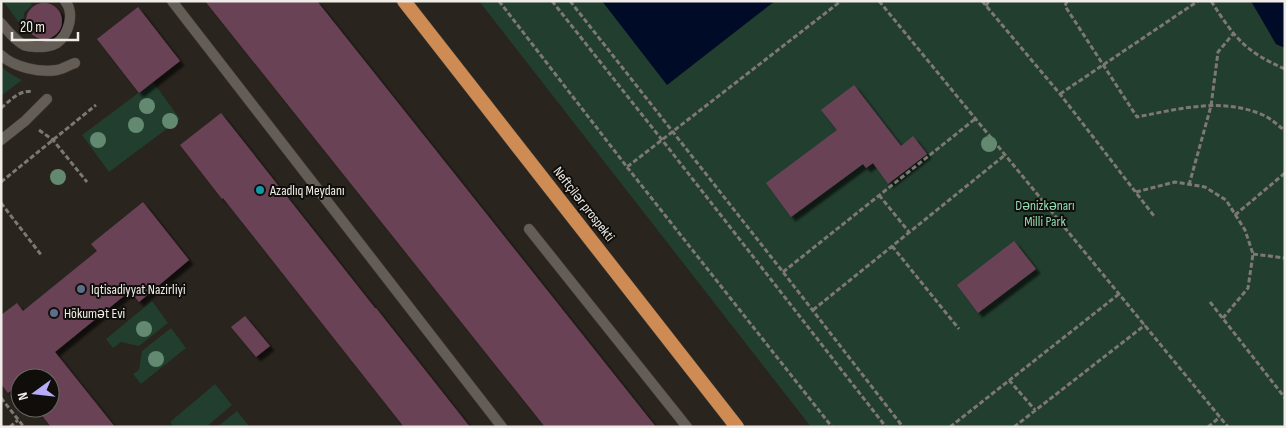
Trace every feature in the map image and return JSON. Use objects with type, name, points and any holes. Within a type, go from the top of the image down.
[{"type":"highway","name":"Neftçilər prospekti","points":[[404,1],[737,427]]},
{"type":"lane","points":[[1,23],[12,36],[25,46],[46,47],[57,43],[66,34],[70,20],[68,5],[65,1]]},
{"type":"lane","points":[[172,1],[502,427]]},
{"type":"lane","points":[[1,55],[7,61],[27,69],[56,70],[75,63]]},
{"type":"lane","points":[[1,140],[25,121],[47,99]]},
{"type":"lane","points":[[529,229],[687,427]]},
{"type":"path","points":[[499,1],[832,427]]},
{"type":"path","points":[[552,1],[886,427]]},
{"type":"path","points":[[570,1],[903,427]]},
{"type":"path","points":[[627,167],[840,1]]},
{"type":"path","points":[[879,1],[1228,427]]},
{"type":"path","points":[[982,1],[1060,94],[1154,216]]},
{"type":"path","points":[[986,6],[989,1]]},
{"type":"path","points":[[1067,1],[1065,6],[1136,117],[1184,108],[1231,105],[1264,115],[1285,130]]},
{"type":"path","points":[[1060,94],[1198,1]]},
{"type":"path","points":[[1211,1],[1233,34],[1252,52],[1285,69]]},
{"type":"path","points":[[1189,185],[1211,106],[1218,52],[1233,34]]},
{"type":"path","points":[[1,108],[24,91],[32,91],[47,99]]},
{"type":"path","points":[[1,182],[96,105]]},
{"type":"path","points":[[783,272],[975,119]]},
{"type":"path","points":[[25,121],[53,140],[87,182]]},
{"type":"path","points":[[813,310],[1005,155]]},
{"type":"path","points":[[1235,215],[1285,173]]},
{"type":"path","points":[[1135,192],[1175,182],[1205,188],[1226,200],[1245,230],[1253,254],[1248,288],[1223,318]]},
{"type":"path","points":[[880,195],[909,232]]},
{"type":"path","points":[[1,203],[42,256]]},
{"type":"path","points":[[892,246],[959,329]]},
{"type":"path","points":[[1253,254],[1285,258]]},
{"type":"path","points":[[950,427],[1119,294]]},
{"type":"path","points":[[1210,302],[1285,398]]},
{"type":"path","points":[[1014,427],[1145,325]]},
{"type":"path","points":[[1009,380],[1035,410]]},
{"type":"path","points":[[1,398],[24,427]]},
{"type":"path","points":[[1208,427],[1220,417]]},
{"type":"path","points":[[10,427],[18,420]]},
{"type":"green space","points":[[3,1],[29,1],[32,5],[24,13],[23,28]]},
{"type":"green space","name":"Dənizkənarı Milli Park","points":[[479,1],[1251,1],[1276,44],[1285,48],[1285,427],[811,427]]},
{"type":"green space","points":[[1,67],[22,80],[1,96]]},
{"type":"green space","points":[[153,82],[180,119],[109,172],[82,135]]},
{"type":"green space","points":[[152,301],[168,323],[139,346],[121,342],[113,348],[106,339]]},
{"type":"green space","points":[[171,328],[186,348],[141,384],[133,374],[139,370],[142,351]]},
{"type":"green space","points":[[215,384],[232,405],[206,427],[174,427],[170,422]]},
{"type":"green space","points":[[237,411],[248,427],[217,427]]},
{"type":"water","points":[[602,1],[775,1],[667,85]]},
{"type":"water","points":[[1251,1],[1285,1],[1285,48],[1276,44]]},
{"type":"building","points":[[205,1],[317,1],[656,427],[545,427]]},
{"type":"building","points":[[44,3],[51,4],[57,8],[61,14],[61,28],[57,34],[51,38],[44,39],[37,38],[31,34],[27,28],[26,21],[27,14],[31,8],[37,4]]},
{"type":"building","points":[[138,7],[180,61],[139,93],[97,39]]},
{"type":"building","points":[[854,85],[901,146],[913,136],[927,154],[888,184],[873,163],[866,168],[863,164],[791,217],[766,183],[837,130],[821,110]]},
{"type":"building","points":[[221,113],[470,427],[404,427],[222,199],[180,145]]},
{"type":"building","name":"Hökumət Evi","points":[[143,202],[189,260],[139,302],[130,291],[55,352],[115,427],[51,427],[44,418],[60,418],[60,368],[10,368],[10,391],[8,393],[1,384],[1,315],[17,303],[23,311],[97,251],[91,244]]},
{"type":"building","points":[[1014,241],[1036,269],[978,313],[957,285]]},
{"type":"building","points":[[245,316],[270,346],[256,357],[231,327]]},
{"type":"place","name":"Azadlıq Meydanı","points":[[260,190]]},
{"type":"place","name":"Iqtisadiyyat Nazirliyi","points":[[81,289]]},
{"type":"place","name":"Hökumət Evi","points":[[54,313]]}]
